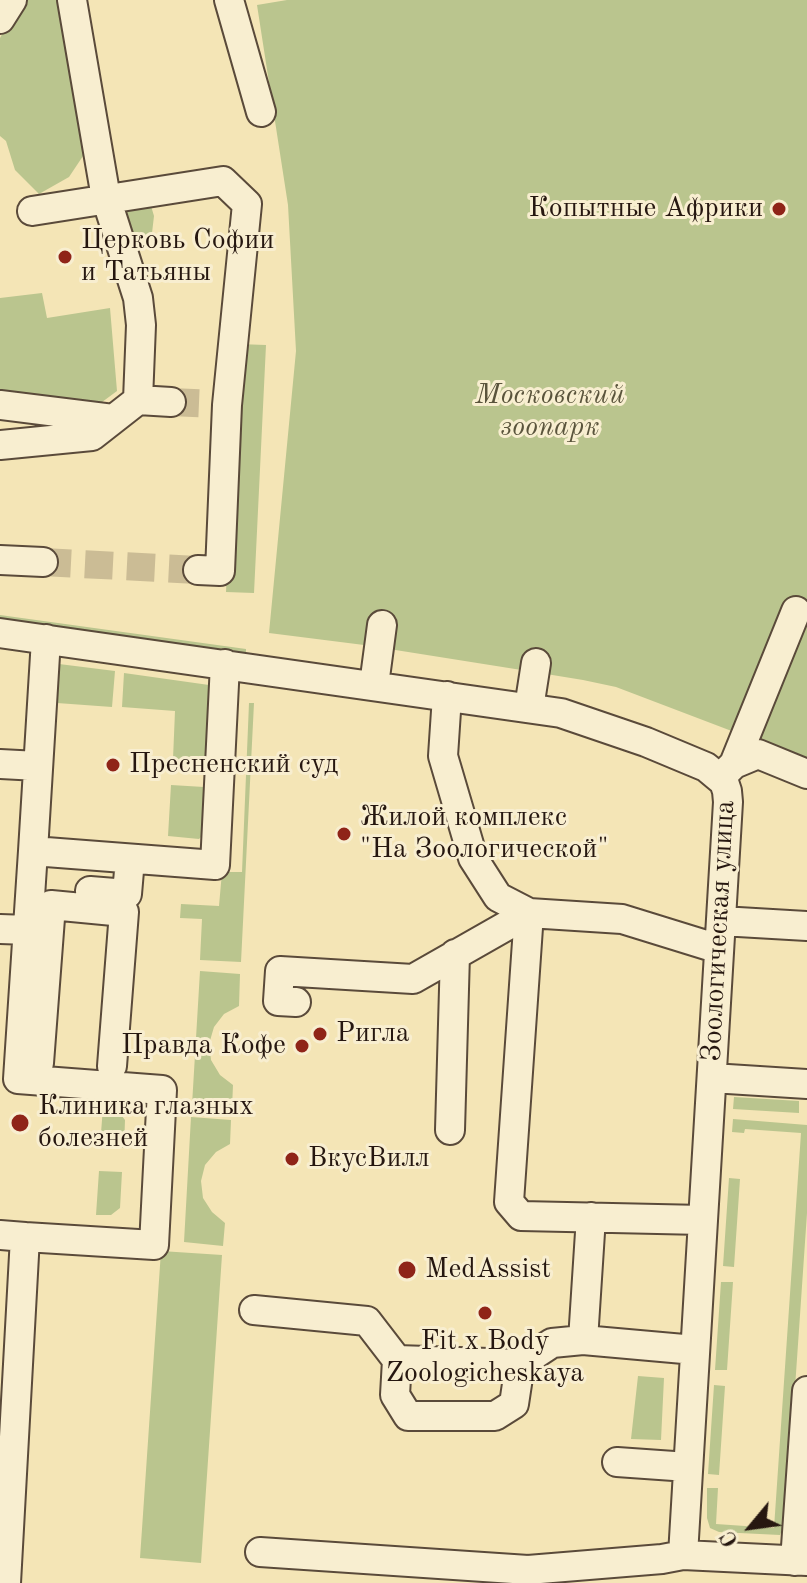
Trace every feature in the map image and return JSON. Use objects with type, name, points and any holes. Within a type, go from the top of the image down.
[{"type":"street","points":[[0,19],[12,0]]},
{"type":"street","points":[[72,0],[106,198],[138,298],[141,325],[138,400]]},
{"type":"street","points":[[229,0],[261,112]]},
{"type":"street","points":[[32,211],[223,181],[247,204],[223,404],[220,571],[198,570]]},
{"type":"street","points":[[0,445],[92,436],[138,400],[171,402]]},
{"type":"street","points":[[0,405],[113,419]]},
{"type":"street","points":[[0,560],[43,562]]},
{"type":"street","points":[[727,771],[796,611]]},
{"type":"street","points":[[374,685],[382,625]]},
{"type":"street","name":"Зоологическая улица","points":[[0,633],[561,713],[646,742],[706,767],[727,771],[728,802],[683,1555]]},
{"type":"street","points":[[6,1583],[4,1522],[12,1236],[154,1245],[162,1090],[18,1079],[10,1034],[14,930],[33,851],[46,639]]},
{"type":"street","points":[[529,708],[536,663]]},
{"type":"street","points":[[33,851],[215,865],[225,664]]},
{"type":"street","points":[[447,696],[443,756],[473,858],[498,897],[529,913],[622,919],[720,935],[807,926]]},
{"type":"street","points":[[727,771],[758,754],[807,774]]},
{"type":"street","points":[[0,764],[38,766]]},
{"type":"street","points":[[82,908],[83,890],[127,894],[130,859]]},
{"type":"street","points":[[39,1063],[51,905],[124,912],[112,1066]]},
{"type":"street","points":[[296,1002],[278,1001],[280,971],[413,979],[529,913]]},
{"type":"street","points":[[529,913],[509,1202],[521,1216],[703,1220]]},
{"type":"street","points":[[450,1130],[455,954]]},
{"type":"street","points":[[712,1078],[807,1084]]},
{"type":"street","points":[[588,1348],[591,1217]]},
{"type":"street","points":[[254,1310],[367,1321],[397,1360],[395,1395],[408,1416],[495,1416],[514,1404],[520,1364]]},
{"type":"street","points":[[397,1360],[520,1364],[552,1343],[588,1348],[695,1350]]},
{"type":"street","points":[[260,1552],[528,1570],[683,1555],[801,1561],[807,1391]]},
{"type":"street","points":[[617,1462],[688,1467]]},
{"type":"green space","points":[[20,0],[59,0],[89,147],[69,177],[39,194],[15,170],[6,141],[0,136],[0,38]]},
{"type":"green space","name":"Московский зоопарк","points":[[287,0],[807,0],[807,764],[616,687],[364,645],[269,633],[296,351],[288,205],[257,5]]},
{"type":"green space","points":[[149,199],[154,216],[152,233],[146,240],[135,240],[126,234],[125,211],[128,203]]},
{"type":"green space","points":[[42,293],[47,318],[110,308],[117,391],[94,408],[0,396],[0,298]]},
{"type":"green space","points":[[238,344],[266,345],[254,593],[226,592]]},
{"type":"green space","points":[[0,615],[246,649],[246,655],[0,619]]},
{"type":"green space","points":[[59,664],[115,671],[112,707],[57,703]]},
{"type":"green space","points":[[124,673],[209,685],[205,761],[173,759],[175,711],[122,707]]},
{"type":"green space","points":[[249,703],[254,703],[241,962],[200,960],[202,919],[180,918],[181,904],[219,906],[222,872],[242,872]]},
{"type":"green space","points":[[171,785],[204,787],[199,839],[168,836]]},
{"type":"green space","points":[[200,971],[240,974],[239,1006],[224,1014],[214,1027],[209,1044],[211,1060],[220,1075],[233,1085],[232,1108],[192,1105]]},
{"type":"green space","points":[[734,1097],[799,1101],[799,1113],[733,1109]]},
{"type":"green space","points":[[103,1107],[116,1108],[125,1120],[124,1148],[100,1146]]},
{"type":"green space","points":[[191,1117],[231,1120],[230,1144],[216,1152],[205,1165],[201,1181],[203,1198],[212,1212],[225,1223],[223,1246],[184,1242]]},
{"type":"green space","points":[[733,1119],[807,1125],[807,1213],[786,1519],[780,1535],[719,1532],[710,1528],[707,1518],[707,1488],[718,1488],[716,1524],[774,1528],[801,1133],[745,1129],[744,1133],[732,1132]]},
{"type":"green space","points":[[99,1171],[122,1172],[120,1208],[111,1215],[96,1215]]},
{"type":"green space","points":[[729,1178],[740,1179],[734,1267],[723,1266]]},
{"type":"green space","points":[[161,1251],[222,1255],[201,1563],[140,1558]]},
{"type":"green space","points":[[721,1282],[733,1282],[727,1370],[715,1370]]},
{"type":"green space","points":[[638,1376],[664,1378],[661,1440],[631,1439]]},
{"type":"green space","points":[[714,1385],[725,1386],[719,1475],[708,1474]]},
{"type":"tunnel","points":[[171,402],[218,404]]},
{"type":"tunnel","points":[[43,562],[198,570]]},
{"type":"place","name":"Копытные Африки","points":[[779,209]]},
{"type":"place","name":"Церковь Софии и Татьяны","points":[[65,257]]},
{"type":"place","name":"Пресненский суд","points":[[113,765]]},
{"type":"place","name":"Жилой комплекс \"На Зоологической\"","points":[[344,834]]},
{"type":"place","name":"Ригла","points":[[320,1034]]},
{"type":"place","name":"Правда Кофе","points":[[302,1046]]},
{"type":"place","name":"Клиника глазных болезней","points":[[20,1123]]},
{"type":"place","name":"ВкусВилл","points":[[292,1159]]},
{"type":"place","name":"MedAssist","points":[[407,1270]]},
{"type":"place","name":"Fit x Body Zoologicheskaya","points":[[485,1313]]}]
